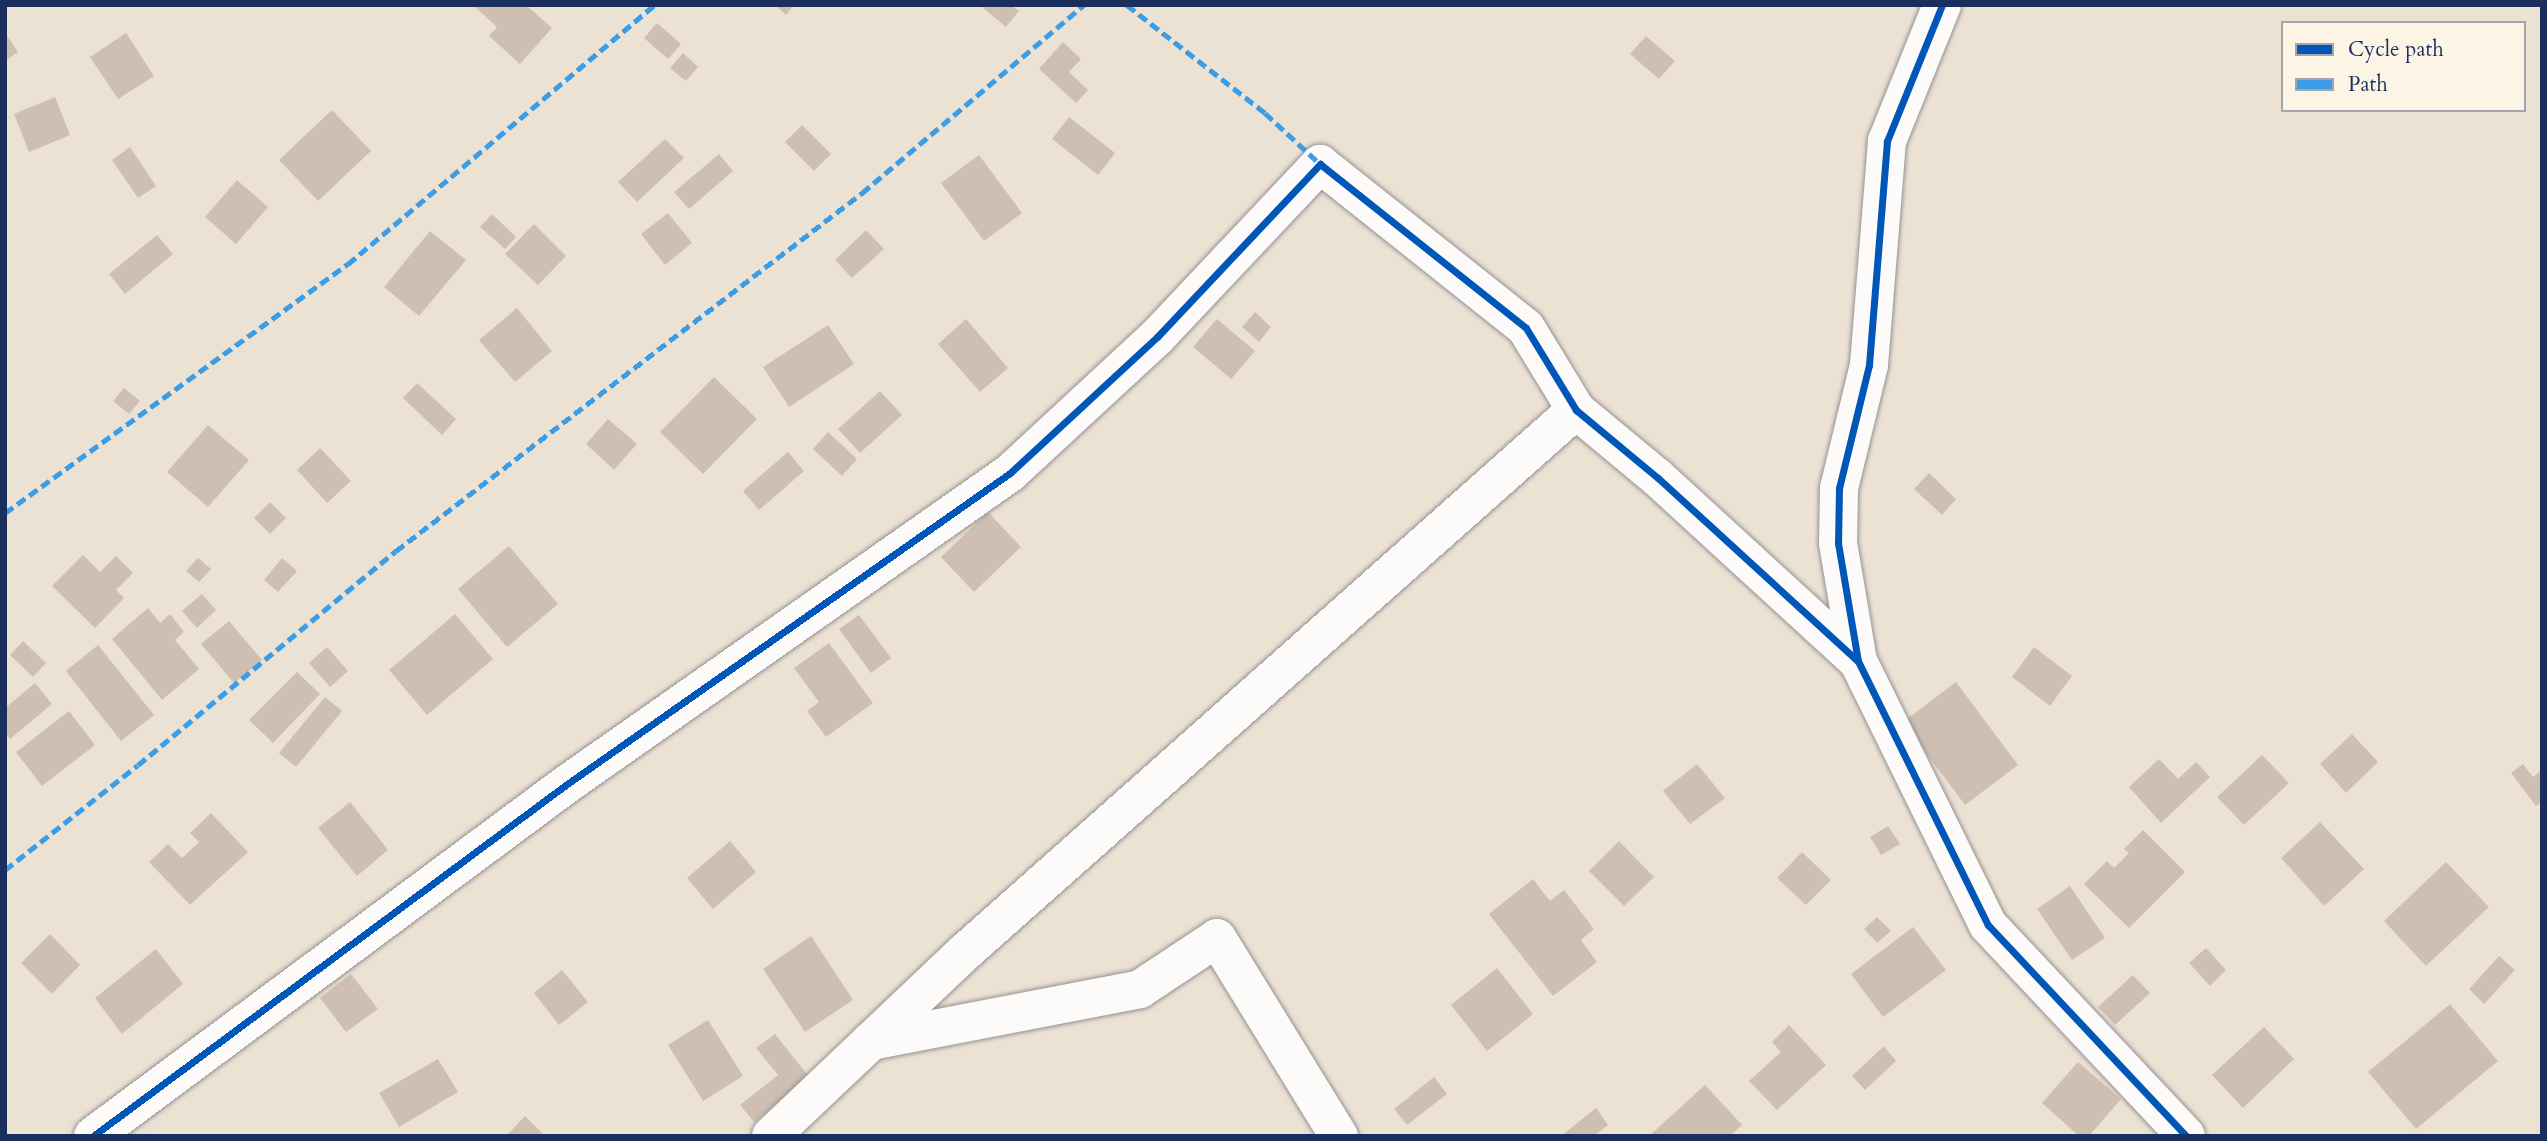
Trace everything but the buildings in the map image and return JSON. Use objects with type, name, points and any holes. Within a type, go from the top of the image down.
[{"type":"street","points":[[1942,5],[1887,141],[1870,365],[1839,488],[1838,543],[1858,661],[1987,925],[2186,1136]]},
{"type":"street","points":[[93,1136],[567,784],[1010,473],[1157,337],[1320,164],[1526,328],[1576,410],[1658,478],[1858,661]]},
{"type":"street","points":[[771,1136],[975,943],[1576,410]]},
{"type":"street","points":[[871,1041],[1140,989],[1217,938],[1339,1136]]},
{"type":"marked path","points":[[5,513],[348,264],[655,5]]},
{"type":"marked path","points":[[5,870],[138,765],[396,551],[862,193],[1084,5]]},
{"type":"marked path","points":[[1127,5],[1265,113],[1320,164]]},
{"type":"cycle path","points":[[1942,5],[1887,141],[1869,365],[1839,488],[1838,543],[1858,661],[1988,925],[2186,1136]]},
{"type":"cycle path","points":[[93,1136],[567,784],[1010,473],[1157,337],[1320,164],[1526,328],[1576,410],[1658,478],[1858,661]]}]
